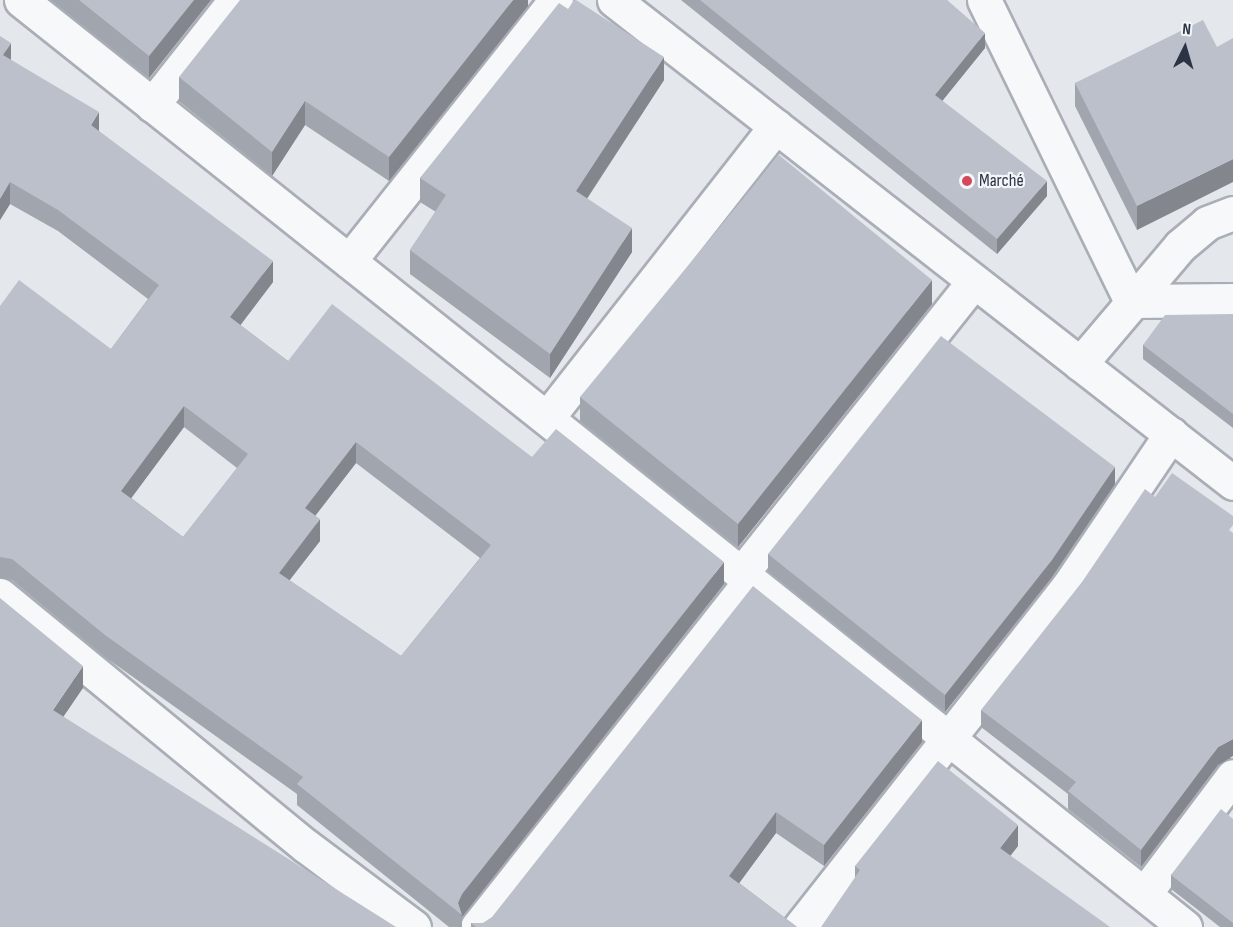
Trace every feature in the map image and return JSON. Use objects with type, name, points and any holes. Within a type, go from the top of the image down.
[{"type":"street","points":[[21,0],[745,578],[950,736],[1185,927]]},
{"type":"street","points":[[152,105],[235,0]]},
{"type":"street","points":[[349,261],[556,0]]},
{"type":"street","points":[[614,0],[1233,483]]},
{"type":"street","points":[[984,0],[1131,301]]},
{"type":"street","points":[[547,418],[776,126]]},
{"type":"street","points":[[1080,364],[1131,301],[1189,238],[1207,223],[1233,213]]},
{"type":"street","points":[[477,927],[974,281]]},
{"type":"street","points":[[1131,301],[1233,300]]},
{"type":"street","points":[[800,927],[1067,588],[1171,434]]},
{"type":"street","points":[[0,595],[306,846],[414,927]]},
{"type":"street","points":[[1145,893],[1233,776]]},
{"type":"building","points":[[79,0],[194,0],[149,56]]},
{"type":"building","points":[[240,0],[513,0],[389,157],[305,101],[272,152],[179,77]]},
{"type":"building","points":[[574,0],[664,57],[576,191],[632,228],[550,354],[410,250],[446,195],[420,178],[559,3],[568,9]]},
{"type":"building","points":[[700,0],[947,0],[985,33],[935,95],[1047,181],[997,239]]},
{"type":"building","points":[[1203,20],[1217,47],[1233,38],[1233,159],[1137,206],[1075,83]]},
{"type":"building","points":[[0,36],[11,43],[3,55],[99,112],[91,125],[273,261],[230,317],[288,361],[332,304],[532,457],[556,429],[724,562],[462,894],[458,903],[462,915],[297,784],[303,777],[105,635],[12,559],[0,557],[0,306],[19,280],[111,349],[159,285],[58,210],[10,182],[0,199]],"holes":[[[184,406],[248,454],[183,537],[121,491]],[[356,442],[491,545],[401,656],[279,573],[320,519],[305,508]]]},
{"type":"building","points":[[779,155],[932,280],[738,524],[580,397]]},
{"type":"building","points":[[1233,314],[1233,414],[1143,345],[1165,315]]},
{"type":"building","points":[[941,336],[1115,467],[1052,560],[945,695],[768,554]]},
{"type":"building","points":[[1172,473],[1233,516],[1233,525],[1229,530],[1233,533],[1233,739],[1218,747],[1141,850],[1068,791],[1076,782],[981,710],[1082,582],[1145,489],[1155,497]]},
{"type":"building","points":[[753,586],[922,720],[824,845],[776,812],[729,876],[797,927],[476,927],[471,923],[483,923],[492,917]]},
{"type":"building","points":[[0,598],[83,666],[53,710],[396,927],[0,927]]},
{"type":"building","points":[[938,761],[1018,825],[1000,848],[1110,927],[821,927],[860,870],[855,866]]},
{"type":"building","points":[[1221,809],[1233,819],[1233,923],[1171,875]]},
{"type":"place","name":"Marché","points":[[967,181]]}]
